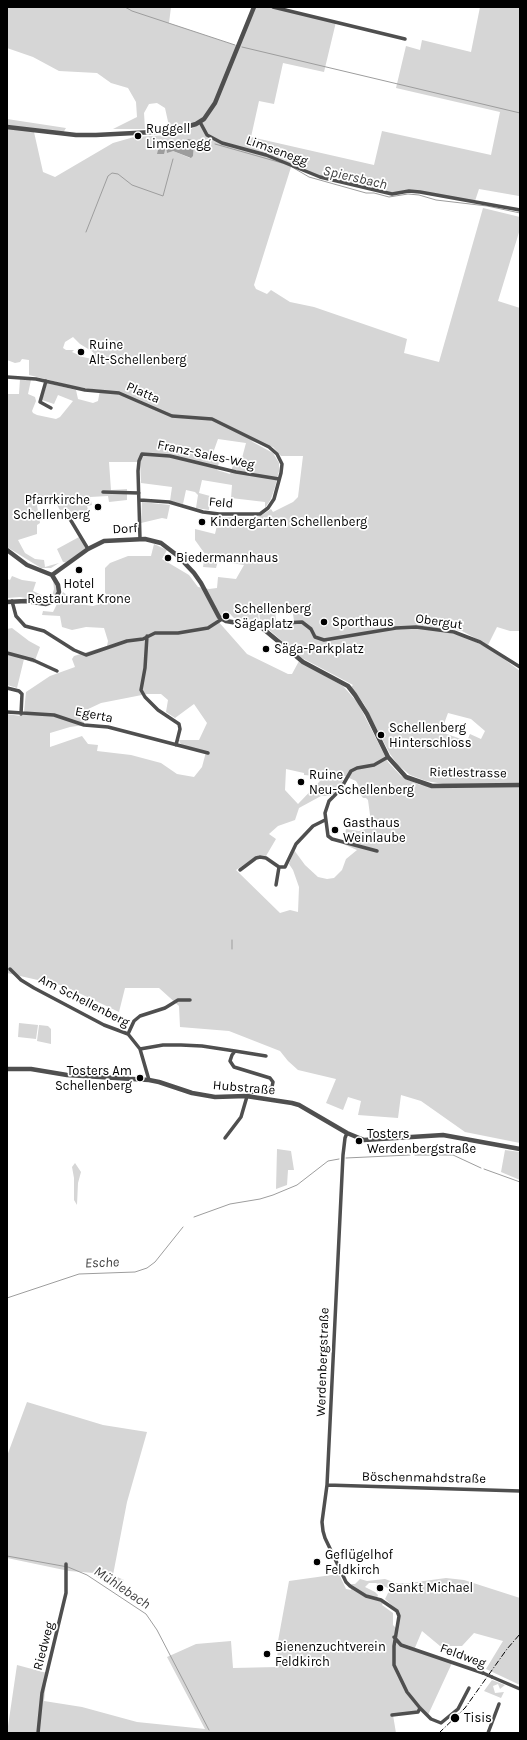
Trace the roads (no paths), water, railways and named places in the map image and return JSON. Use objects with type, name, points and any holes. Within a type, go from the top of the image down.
[{"type":"street","points":[[7,127],[76,135],[125,135],[182,129],[200,122],[215,103],[254,7]]},
{"type":"street","points":[[273,7],[405,39]]},
{"type":"street","name":"Limsenegg","points":[[200,122],[207,135],[222,144],[266,155],[320,177],[392,194],[409,191],[420,192],[520,210]]},
{"type":"street","name":"Platta","points":[[7,377],[46,381],[85,390],[119,393],[166,414],[212,419],[269,447],[277,454],[282,467],[279,480]]},
{"type":"street","points":[[46,381],[40,402],[52,408]]},
{"type":"street","name":"Franz-Sales-Weg","points":[[140,539],[139,461],[140,456],[144,454],[170,456],[246,474],[279,480]]},
{"type":"street","name":"Feld","points":[[140,500],[169,502],[203,512],[219,514],[256,514],[263,512],[270,506],[274,499],[279,480]]},
{"type":"street","points":[[103,492],[139,493]]},
{"type":"street","points":[[70,519],[88,549]]},
{"type":"street","name":"Dorf","points":[[52,575],[88,549],[109,540],[152,540],[161,543],[184,561],[201,583],[217,614],[222,619]]},
{"type":"street","points":[[7,550],[27,565],[52,575],[58,585],[59,592],[54,601],[46,604],[9,601],[16,616],[25,626],[44,631],[82,654],[90,654],[127,642],[143,639],[155,633],[178,633],[208,628],[222,619]]},
{"type":"street","name":"Rietlestrasse","points":[[222,619],[261,627],[304,662],[348,686],[367,714],[388,756],[406,777],[432,786],[520,785]]},
{"type":"street","name":"Obergut","points":[[261,627],[262,624],[270,623],[302,622],[311,629],[315,637],[324,640],[396,628],[416,627],[454,632],[480,642],[520,667]]},
{"type":"street","points":[[147,636],[145,668],[141,690],[144,697],[158,710],[179,724],[180,729],[176,745]]},
{"type":"street","points":[[7,653],[28,658],[57,671]]},
{"type":"street","points":[[7,688],[19,691],[22,694],[21,714]]},
{"type":"street","name":"Egerta","points":[[7,712],[54,716],[84,725],[108,727],[208,753]]},
{"type":"street","points":[[377,851],[332,839],[327,834],[325,820],[326,806],[340,790],[351,771],[374,765],[388,756]]},
{"type":"street","points":[[240,870],[256,858],[260,857],[266,858],[279,867],[285,867],[292,849],[313,826],[320,821],[325,820]]},
{"type":"street","points":[[276,885],[279,867]]},
{"type":"street","name":"Am Schellenberg","points":[[10,969],[21,980],[34,988],[104,1025],[128,1034],[140,1049],[149,1080]]},
{"type":"street","points":[[128,1034],[130,1027],[140,1016],[165,1008],[178,1000],[190,1000]]},
{"type":"street","points":[[140,1049],[163,1045],[188,1045],[216,1047],[266,1056]]},
{"type":"street","points":[[225,1138],[241,1117],[248,1093],[266,1090],[272,1087],[273,1082],[270,1078],[234,1067],[230,1061],[235,1051]]},
{"type":"street","name":"Hubstraße","points":[[7,1069],[31,1069],[67,1075],[149,1080],[192,1093],[215,1097],[246,1096],[300,1105],[347,1133],[358,1138],[370,1140],[443,1135],[520,1149]]},
{"type":"street","name":"Werdenbergstraße","points":[[347,1133],[343,1147],[328,1485],[322,1522],[325,1538],[346,1582],[366,1596],[381,1600],[397,1611],[398,1616],[394,1637]]},
{"type":"street","name":"Böschenmahdstraße","points":[[328,1485],[520,1491]]},
{"type":"street","name":"Riedweg","points":[[38,1733],[42,1693],[66,1593],[66,1566]]},
{"type":"street","points":[[394,1637],[399,1643],[394,1646]]},
{"type":"street","points":[[394,1637],[395,1670],[407,1692],[431,1719],[441,1723],[458,1709],[469,1688]]},
{"type":"street","name":"Feldweg","points":[[399,1643],[483,1673],[520,1689]]},
{"type":"street","points":[[488,1733],[499,1704]]},
{"type":"street","points":[[392,1715],[418,1712],[420,1708]]},
{"type":"waterway","points":[[125,7],[132,11],[235,45]]},
{"type":"waterway","points":[[242,47],[520,113]]},
{"type":"waterway","name":"Spiersbach","points":[[215,144],[282,163]]},
{"type":"waterway","points":[[86,232],[108,176],[112,173],[118,174],[132,185],[163,196],[173,159]]},
{"type":"waterway","name":"Spiersbach","points":[[292,167],[309,177],[366,193],[374,193],[389,197],[408,194],[419,195],[436,200],[487,206],[520,213]]},
{"type":"waterway","points":[[232,940],[232,949]]},
{"type":"waterway","name":"Esche","points":[[346,1158],[410,1155]]},
{"type":"waterway","name":"Esche","points":[[415,1155],[453,1155],[481,1168]]},
{"type":"waterway","name":"Esche","points":[[194,1217],[230,1204],[260,1199],[273,1195],[297,1185],[328,1161],[339,1159]]},
{"type":"waterway","name":"Esche","points":[[484,1169],[520,1182]]},
{"type":"waterway","name":"Esche","points":[[7,1298],[79,1274],[135,1272],[147,1268],[155,1262],[183,1227]]},
{"type":"waterway","name":"Mühlebach","points":[[7,1556],[68,1567],[87,1575],[146,1614],[157,1630],[209,1730]]},
{"type":"railway","points":[[439,1733],[465,1708],[507,1649],[520,1634]]},
{"type":"place","name":"Ruggell Limsenegg","points":[[138,136]]},
{"type":"place","name":"Ruine Alt-Schellenberg","points":[[81,352]]},
{"type":"place","name":"Pfarrkirche Schellenberg","points":[[98,507]]},
{"type":"place","name":"Kindergarten Schellenberg","points":[[202,522]]},
{"type":"place","name":"Biedermannhaus","points":[[168,558]]},
{"type":"place","name":"Hotel Restaurant Krone","points":[[79,570]]},
{"type":"place","name":"Schellenberg Sägaplatz","points":[[226,616]]},
{"type":"place","name":"Sporthaus","points":[[324,622]]},
{"type":"place","name":"Säga-Parkplatz","points":[[266,649]]},
{"type":"place","name":"Schellenberg Hinterschloss","points":[[381,735]]},
{"type":"place","name":"Ruine Neu-Schellenberg","points":[[301,782]]},
{"type":"place","name":"Gasthaus Weinlaube","points":[[335,830]]},
{"type":"place","name":"Tosters Am Schellenberg","points":[[140,1078]]},
{"type":"place","name":"Tosters Werdenbergstraße","points":[[359,1141]]},
{"type":"place","name":"Geflügelhof Feldkirch","points":[[317,1562]]},
{"type":"place","name":"Sankt Michael","points":[[380,1588]]},
{"type":"place","name":"Bienenzuchtverein Feldkirch","points":[[267,1654]]},
{"type":"place","name":"Tisis","points":[[455,1718]]}]
